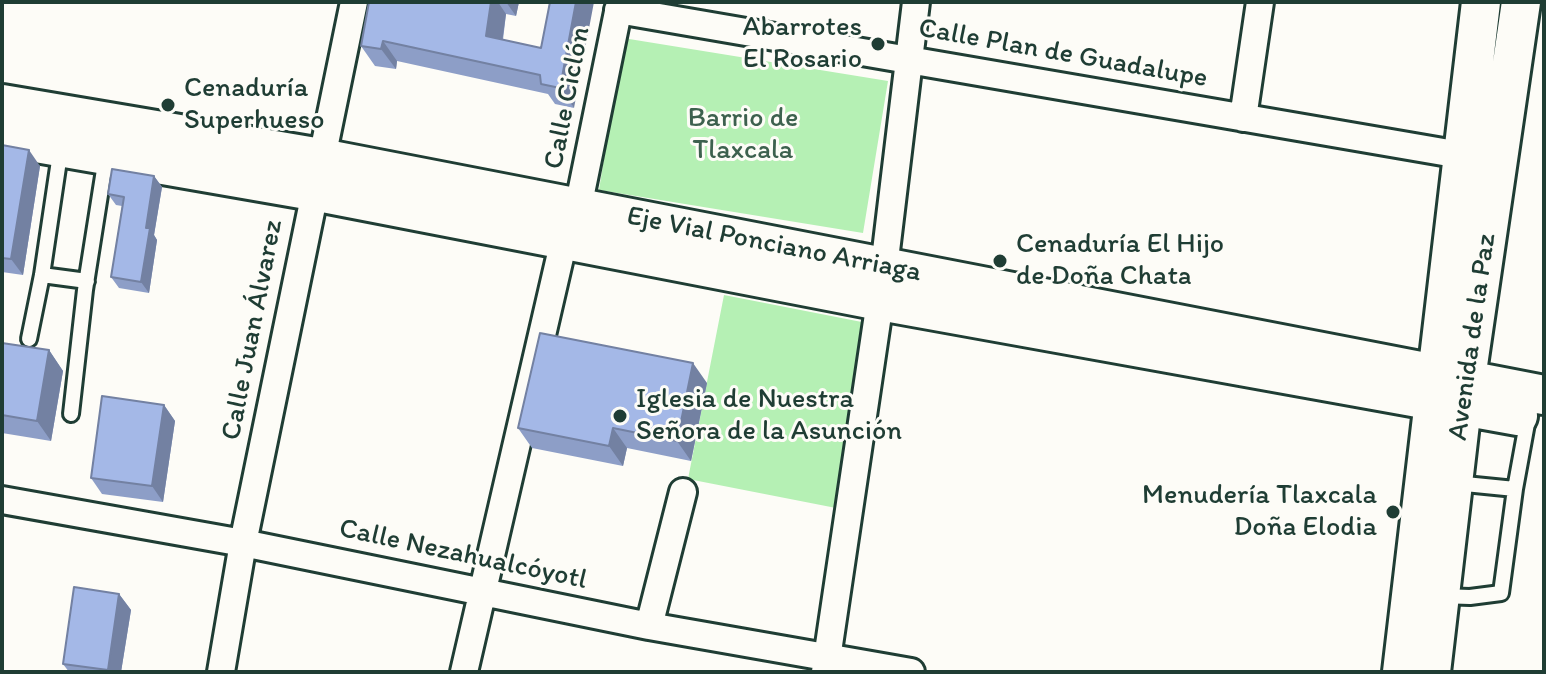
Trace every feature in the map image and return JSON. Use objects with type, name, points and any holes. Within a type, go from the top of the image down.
[{"type":"main road","name":"Avenida de la Paz","points":[[1431,672],[1427,596],[1479,158],[1475,46],[1481,2]]},
{"type":"main road","name":"Avenida de la Paz","points":[[1479,158],[1512,51],[1521,2]]},
{"type":"main road","points":[[1475,46],[1512,51]]},
{"type":"main road","name":"Eje Vial Ponciano Arriaga","points":[[2,104],[317,175],[1450,390],[1539,411]]},
{"type":"main road","name":"Eje Vial Ponciano Arriaga","points":[[2,137],[107,154],[317,175]]},
{"type":"main road","name":"Avenida de la Paz","points":[[1402,672],[1427,596],[1454,483],[1450,390]]},
{"type":"street","name":"Calle Juan Álvarez","points":[[221,672],[243,543],[354,2]]},
{"type":"street","points":[[826,664],[882,284],[916,2]]},
{"type":"street","points":[[1243,118],[1260,2]]},
{"type":"street","name":"Calle Plan de Guadalupe","points":[[619,6],[908,61],[1479,158]]},
{"type":"street","name":"Calle Ciclón","points":[[464,672],[571,224],[619,6]]},
{"type":"street","points":[[649,626],[683,492]]},
{"type":"street","name":"Calle Nezahualcóyotl","points":[[2,500],[243,543],[826,664],[911,672]]},
{"type":"lane","points":[[29,339],[61,147]]},
{"type":"lane","points":[[71,414],[107,154]]},
{"type":"lane","points":[[42,275],[87,281]]},
{"type":"lane","points":[[1427,596],[1470,597],[1501,593],[1515,489],[1539,411]]},
{"type":"lane","points":[[1454,483],[1515,489]]},
{"type":"green space","name":"Barrio de Tlaxcala","points":[[623,38],[888,81],[863,233],[599,190]]},
{"type":"green space","points":[[724,295],[872,324],[836,508],[688,479]]},
{"type":"building","points":[[369,2],[491,2],[486,36],[541,48],[550,2],[576,2],[560,88],[541,84],[540,75],[383,41],[381,49],[361,46]]},
{"type":"building","points":[[2,145],[29,150],[11,259],[2,258]]},
{"type":"building","points":[[112,169],[154,176],[141,282],[111,277],[124,197],[108,194]]},
{"type":"building","name":"Iglesia de Nuestra Señora de la Asunción","points":[[540,333],[693,363],[677,441],[613,428],[609,446],[518,428]]},
{"type":"building","points":[[2,343],[49,350],[37,421],[2,415]]},
{"type":"building","points":[[102,396],[164,405],[152,486],[91,478]]},
{"type":"building","points":[[74,587],[119,594],[108,670],[63,664]]},
{"type":"place","name":"Abarrotes El Rosario","points":[[878,44]]},
{"type":"place","name":"Cenaduría Superhueso","points":[[168,105]]},
{"type":"place","name":"Cenaduría El Hijo de Doña Chata","points":[[1000,261]]},
{"type":"place","name":"Iglesia de Nuestra Señora de la Asunción","points":[[620,416]]},
{"type":"place","name":"Menudería Tlaxcala Doña Elodia","points":[[1393,512]]}]
